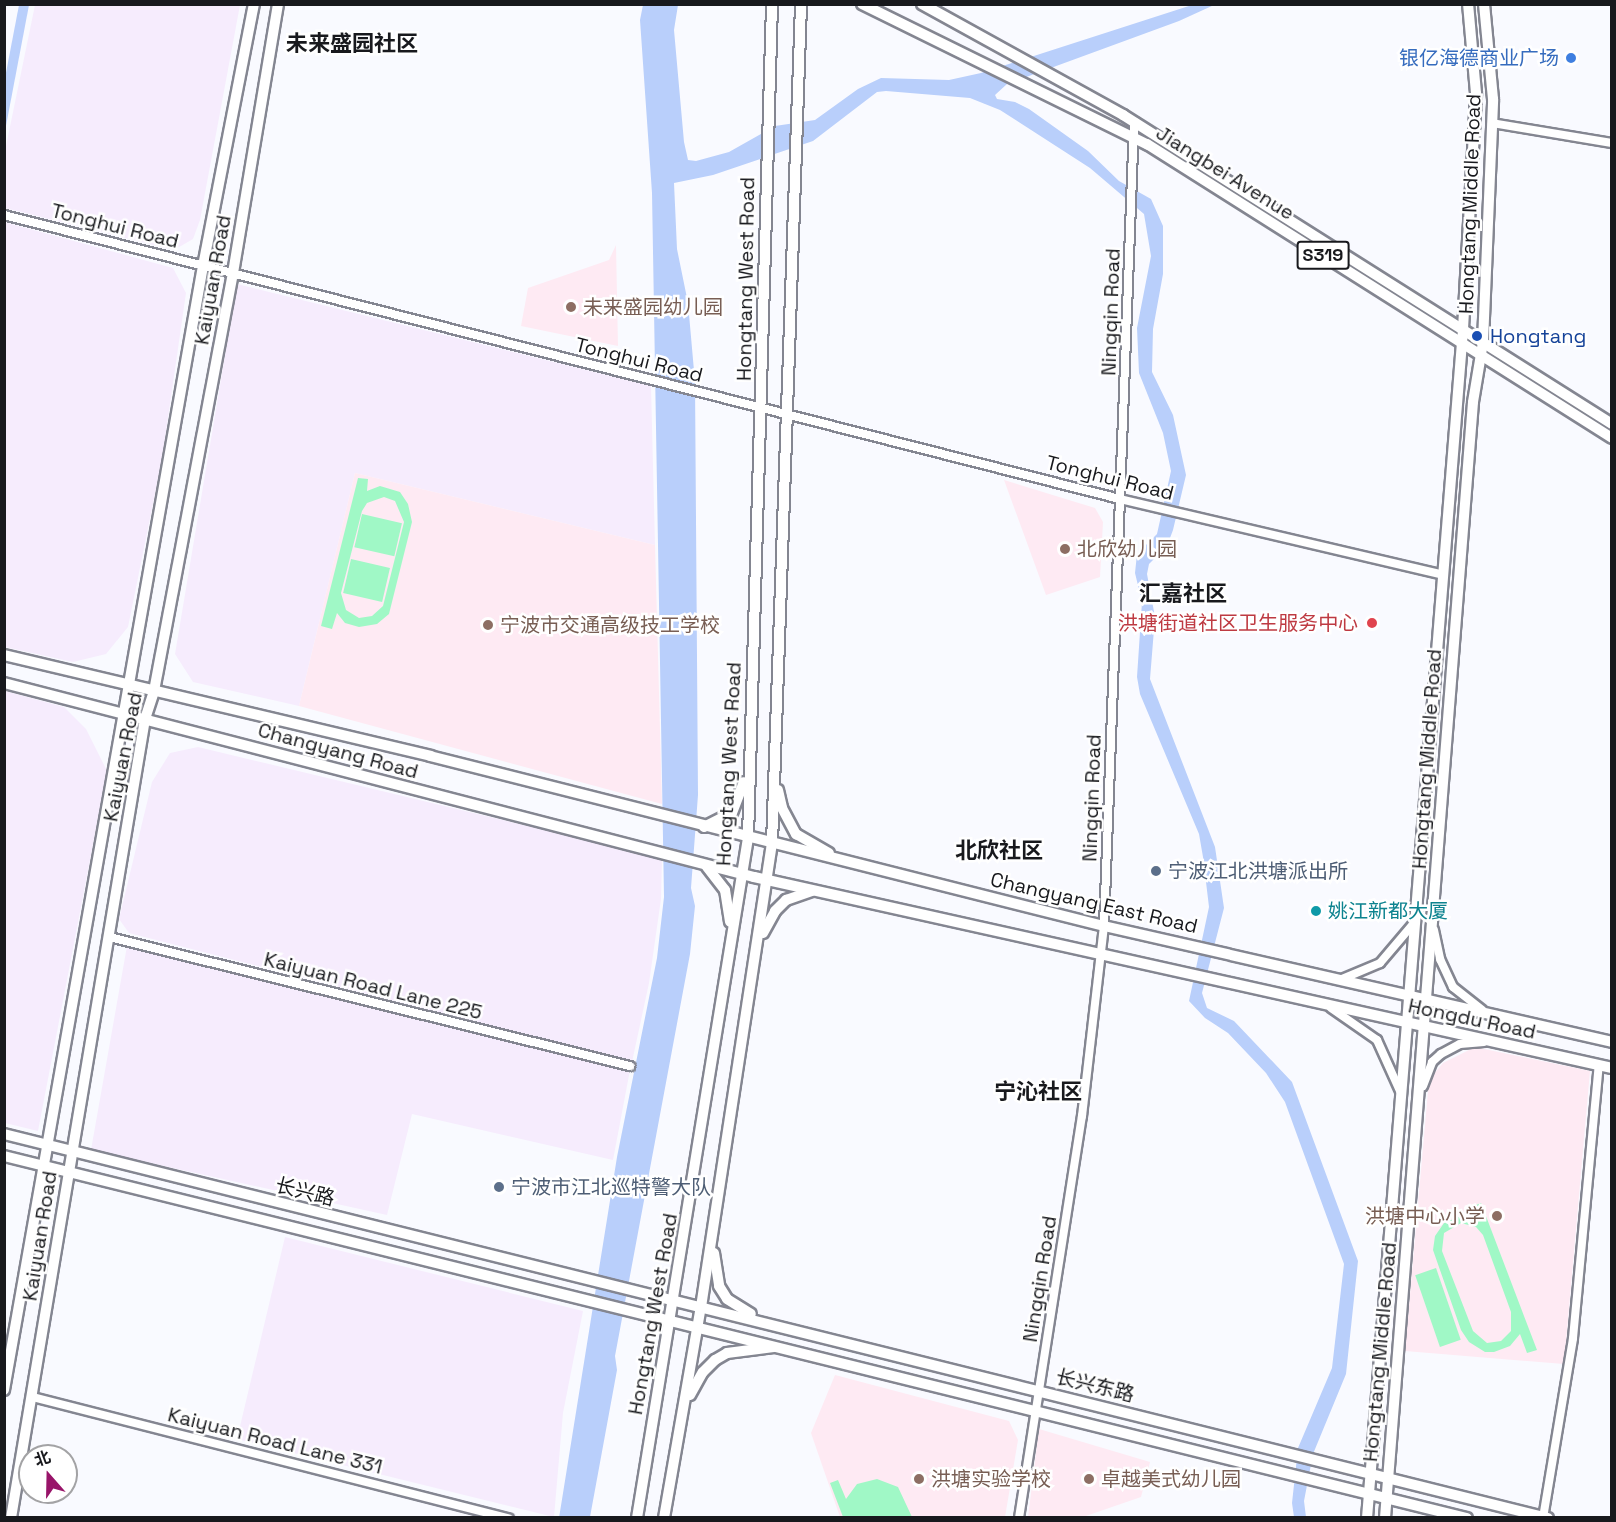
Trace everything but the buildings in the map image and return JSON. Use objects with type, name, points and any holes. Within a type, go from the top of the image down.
[{"type":"main road","name":"Kaiyuan Road","points":[[4,1390],[203,266],[254,4]]},
{"type":"main road","name":"Kaiyuan Road","points":[[11,1518],[145,719],[154,691],[233,273],[278,4]]},
{"type":"main road","name":"Hongtang West Road","points":[[638,1518],[748,838],[748,758],[761,409],[772,4]]},
{"type":"main road","points":[[664,1518],[701,1307],[772,844],[801,4]]},
{"type":"main road","name":"Jiangbei Avenue","points":[[862,4],[986,63],[1134,138],[1611,438]]},
{"type":"main road","name":"Hongtang Middle Road","points":[[1367,1518],[1408,1024],[1441,574],[1463,329],[1476,93],[1468,4]]},
{"type":"main road","name":"Hongtang Middle Road","points":[[1385,1518],[1473,402],[1483,342],[1492,123],[1490,41],[1484,4]]},
{"type":"main road","name":"Jiangbei Avenue","points":[[923,5],[1055,75],[1134,122],[1611,424]]},
{"type":"main road","name":"Changyang Road","points":[[4,656],[701,826]]},
{"type":"main road","name":"Changyang Road","points":[[4,683],[700,863]]},
{"type":"main road","points":[[701,826],[724,820],[737,806],[748,758]]},
{"type":"main road","points":[[775,761],[782,808],[796,834],[819,849],[865,867]]},
{"type":"main road","name":"Changyang East Road","points":[[701,826],[1104,926],[1342,979]]},
{"type":"main road","points":[[700,863],[817,891],[1101,951],[1326,1005]]},
{"type":"main road","points":[[700,863],[716,873],[725,890],[731,943]]},
{"type":"main road","points":[[756,947],[775,911],[796,895],[817,891]]},
{"type":"main road","name":"Hongdu Road","points":[[1342,979],[1611,1042]]},
{"type":"main road","name":"Hongdu Road","points":[[1326,1005],[1611,1068]]},
{"type":"main road","name":"长兴路","points":[[4,1134],[632,1290]]},
{"type":"main road","name":"长兴路","points":[[4,1156],[628,1308]]},
{"type":"main road","points":[[713,1229],[719,1286],[740,1308],[771,1324]]},
{"type":"main road","name":"长兴东路","points":[[632,1290],[1388,1476],[1545,1517]]},
{"type":"main road","name":"长兴东路","points":[[628,1308],[1035,1412],[1386,1496],[1467,1518]]},
{"type":"main road","points":[[681,1420],[694,1383],[715,1360],[727,1353],[781,1346]]},
{"type":"street","name":"Ningqin Road","points":[[1019,1518],[1082,1116],[1104,926],[1134,122]]},
{"type":"street","points":[[1492,123],[1611,143]]},
{"type":"street","name":"Tonghui Road","points":[[4,215],[1119,499],[1441,574]]},
{"type":"street","points":[[1342,979],[1380,963],[1405,938],[1415,920]]},
{"type":"street","points":[[1432,924],[1440,959],[1453,987],[1486,1013]]},
{"type":"street","name":"Kaiyuan Road Lane 225","points":[[108,937],[630,1066]]},
{"type":"street","points":[[1326,1005],[1377,1040],[1402,1098]]},
{"type":"street","points":[[1419,1098],[1432,1062],[1460,1044],[1489,1042]]},
{"type":"street","points":[[1545,1517],[1573,1338],[1599,1065]]},
{"type":"street","name":"Kaiyuan Road Lane 331","points":[[33,1397],[509,1518]]},
{"type":"shaded area","points":[[35,5],[240,5],[200,220],[193,239],[174,250],[5,208],[5,151]]},
{"type":"shaded area","points":[[4,222],[173,268],[186,293],[162,459],[128,627],[106,654],[73,662],[5,647]]},
{"type":"shaded area","name":"未来盛园幼儿园","points":[[616,245],[618,346],[521,326],[528,288],[609,260]]},
{"type":"shaded area","points":[[237,284],[651,386],[655,545],[355,473],[299,706],[193,682],[175,654]]},
{"type":"shaded area","name":"宁波市交通高级技工学校","points":[[355,473],[655,545],[662,804],[299,706]]},
{"type":"shaded area","name":"北欣幼儿园","points":[[1004,480],[1095,508],[1103,522],[1100,577],[1046,595]]},
{"type":"shaded area","points":[[5,691],[64,707],[86,729],[107,771],[38,1131],[5,1123]]},
{"type":"shaded area","points":[[198,747],[662,858],[661,899],[649,983],[632,1062],[129,933],[119,919],[152,782],[170,753]]},
{"type":"shaded area","points":[[127,946],[630,1070],[613,1160],[412,1114],[387,1215],[91,1150]]},
{"type":"shaded area","name":"洪塘中心小学","points":[[1475,1047],[1590,1071],[1564,1364],[1405,1351],[1429,1080],[1443,1063]]},
{"type":"shaded area","points":[[285,1237],[583,1311],[563,1413],[554,1517],[237,1439]]},
{"type":"shaded area","name":"洪塘实验学校","points":[[835,1375],[1009,1421],[1018,1440],[1005,1517],[840,1517],[811,1433]]},
{"type":"shaded area","name":"卓越美式幼儿园","points":[[1039,1429],[1150,1462],[1141,1497],[1083,1517],[1028,1517]]},
{"type":"green space","points":[[358,478],[368,479],[367,491],[380,486],[400,492],[408,504],[412,522],[389,614],[377,624],[359,627],[345,623],[337,613],[332,629],[321,626]],"holes":[[[384,497],[395,501],[404,522],[383,606],[372,616],[359,618],[346,610],[341,593],[362,511],[367,503]]]},
{"type":"green space","points":[[362,514],[402,523],[394,556],[354,547]]},
{"type":"green space","points":[[351,559],[390,568],[382,602],[343,593]]},
{"type":"green space","points":[[1481,1203],[1537,1350],[1527,1353],[1520,1334],[1510,1346],[1494,1352],[1485,1352],[1469,1342],[1461,1330],[1433,1250],[1435,1236],[1444,1223],[1463,1215],[1475,1217],[1471,1207]],"holes":[[[1461,1223],[1476,1227],[1483,1235],[1511,1312],[1511,1331],[1501,1341],[1487,1343],[1473,1331],[1442,1251],[1444,1233]]]},
{"type":"green space","points":[[1436,1268],[1461,1340],[1440,1347],[1415,1275]]},
{"type":"green space","points":[[877,1479],[898,1487],[912,1517],[843,1517],[830,1483],[838,1480],[846,1499],[857,1484]]},
{"type":"water","points":[[19,5],[29,5],[5,131],[5,78]]},
{"type":"water","points":[[643,5],[678,5],[674,30],[684,142],[688,160],[696,161],[729,152],[775,126],[815,120],[858,89],[881,78],[949,80],[981,73],[1192,5],[1214,5],[1179,21],[1007,84],[995,95],[997,99],[1015,102],[1029,109],[1088,151],[1119,181],[1151,199],[1163,226],[1163,274],[1153,329],[1152,372],[1173,415],[1186,475],[1167,546],[1149,564],[1147,574],[1155,617],[1150,679],[1215,847],[1224,908],[1202,993],[1207,1008],[1234,1021],[1292,1082],[1358,1261],[1346,1374],[1313,1454],[1304,1501],[1306,1517],[1294,1517],[1292,1503],[1298,1448],[1332,1368],[1344,1264],[1285,1102],[1266,1073],[1228,1033],[1205,1018],[1189,1001],[1209,907],[1203,857],[1199,834],[1140,694],[1137,677],[1142,602],[1135,573],[1137,554],[1157,534],[1171,471],[1163,433],[1139,373],[1137,328],[1151,256],[1144,214],[1090,168],[1000,110],[970,98],[886,91],[877,92],[813,141],[713,175],[674,183],[677,249],[688,303],[695,382],[698,795],[691,888],[695,906],[690,954],[615,1356],[617,1370],[590,1517],[559,1518],[617,1157],[657,958],[664,897],[652,193],[640,20]]},
{"type":"place","name":"银亿海德商业广场","points":[[1571,58]]},
{"type":"place","name":"未来盛园幼儿园","points":[[571,307]]},
{"type":"place","name":"Hongtang","points":[[1477,336]]},
{"type":"place","name":"北欣幼儿园","points":[[1065,549]]},
{"type":"place","name":"洪塘街道社区卫生服务中心","points":[[1372,623]]},
{"type":"place","name":"宁波市交通高级技工学校","points":[[488,625]]},
{"type":"place","name":"宁波江北洪塘派出所","points":[[1156,871]]},
{"type":"place","name":"姚江新都大厦","points":[[1316,911]]},
{"type":"place","name":"宁波市江北巡特警大队","points":[[499,1187]]},
{"type":"place","name":"洪塘中心小学","points":[[1497,1216]]},
{"type":"place","name":"洪塘实验学校","points":[[919,1479]]},
{"type":"place","name":"卓越美式幼儿园","points":[[1089,1479]]},
{"type":"district","name":"未来盛园社区","points":[[352,44]]},
{"type":"district","name":"汇嘉社区","points":[[1183,594]]},
{"type":"district","name":"北欣社区","points":[[999,851]]},
{"type":"district","name":"宁沁社区","points":[[1038,1092]]}]
